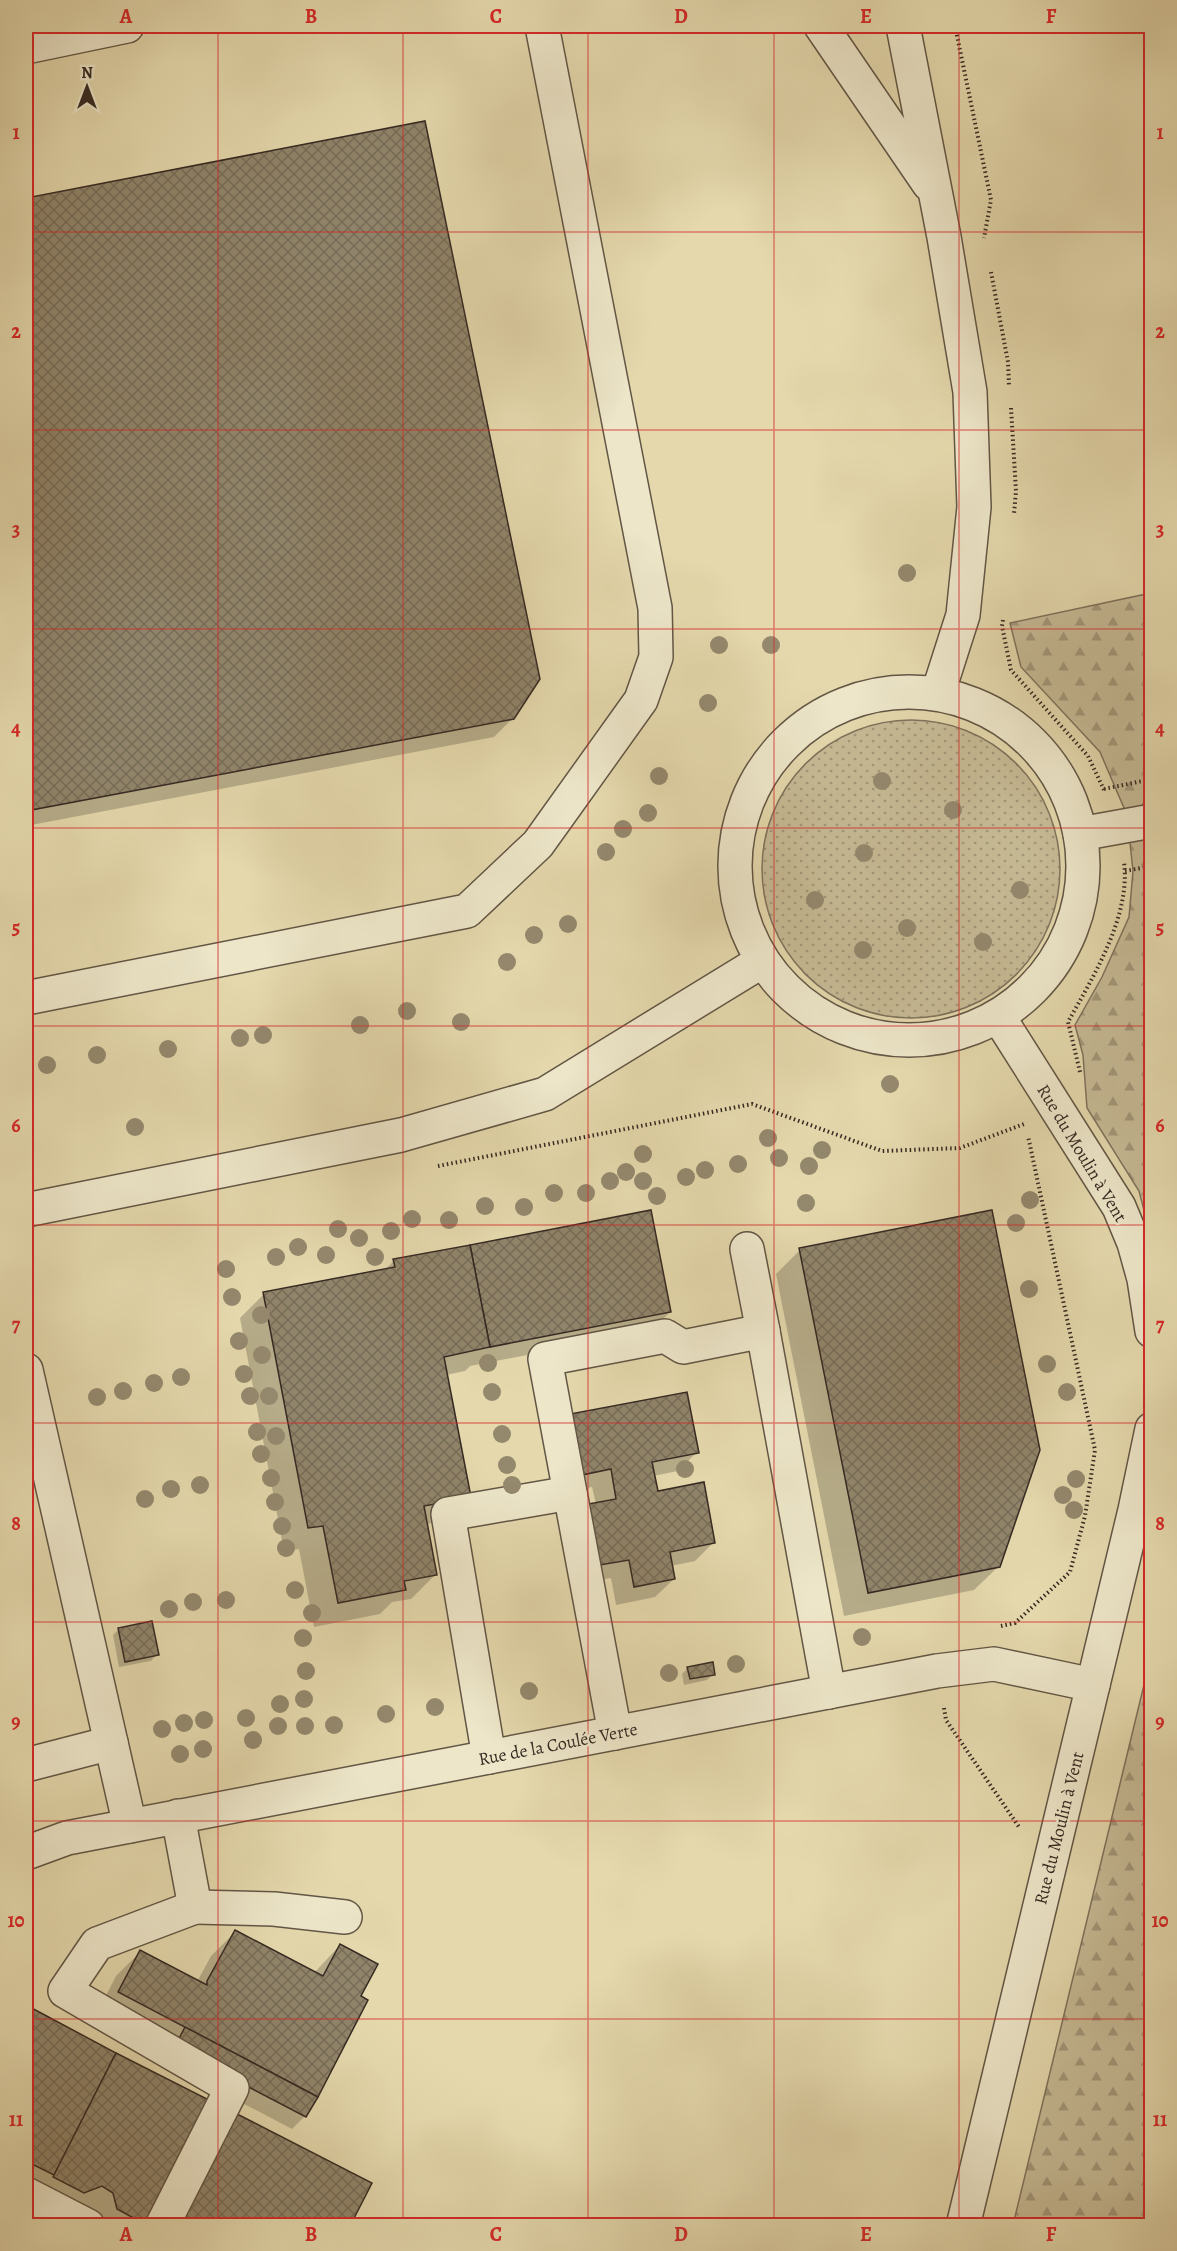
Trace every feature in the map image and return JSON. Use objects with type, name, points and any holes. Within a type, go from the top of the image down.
[{"type":"street","points":[[26,47],[127,26]]},
{"type":"street","points":[[26,998],[467,911],[538,844],[641,700],[656,657],[655,608],[542,26]]},
{"type":"street","points":[[821,26],[936,196]]},
{"type":"street","points":[[903,26],[936,196],[970,392],[974,507],[963,615],[938,693]]},
{"type":"street","points":[[938,693],[988,709],[1031,740],[1063,782],[1080,834],[1084,883],[1071,933],[1044,978],[1000,1019],[955,1035],[900,1040],[846,1029],[799,1002],[762,961],[739,908],[734,851],[748,795],[780,747],[825,712],[880,694],[938,693]]},
{"type":"street","points":[[1080,834],[1152,821]]},
{"type":"street","points":[[26,1210],[401,1135],[544,1094],[762,961]]},
{"type":"street","name":"Rue du Moulin à Vent","points":[[1000,1019],[1119,1207],[1134,1243],[1144,1279],[1152,1331]]},
{"type":"street","points":[[747,1249],[828,1692]]},
{"type":"street","points":[[615,1733],[545,1359],[665,1336],[684,1347],[763,1331]]},
{"type":"street","points":[[26,1370],[130,1826]]},
{"type":"street","name":"Rue du Moulin à Vent","points":[[963,2226],[1135,1510],[1152,1429]]},
{"type":"street","points":[[489,1757],[448,1514],[570,1492]]},
{"type":"street","name":"Rue de la Coulée Verte","points":[[26,1852],[67,1838],[937,1671],[994,1664],[1093,1685]]},
{"type":"street","points":[[26,1765],[111,1743]]},
{"type":"street","points":[[178,1816],[195,1907]]},
{"type":"street","points":[[162,2226],[232,2088],[65,1991],[97,1944],[195,1907],[274,1909],[345,1917]]},
{"type":"street","points":[[26,2194],[88,2226]]},
{"type":"path","points":[[955,26],[991,200],[984,235],[986,247]]},
{"type":"path","points":[[990,270],[1008,362],[1016,491],[1012,525]]},
{"type":"path","points":[[1003,615],[1002,626],[1011,670],[1088,756],[1119,826],[1125,871],[1119,915],[1095,974],[1068,1022],[1080,1074],[1048,1098]]},
{"type":"path","points":[[1104,789],[1152,779]]},
{"type":"path","points":[[1125,871],[1152,866]]},
{"type":"green space","points":[[1151,593],[1151,1237],[1139,1191],[1087,1108],[1083,1055],[1075,1025],[1102,977],[1129,917],[1133,871],[1127,815],[1100,752],[1021,667],[1010,623]]},
{"type":"green space","points":[[911,720],[940,723],[968,731],[994,745],[1016,764],[1035,786],[1049,812],[1057,840],[1060,869],[1057,898],[1049,926],[1035,952],[1016,974],[994,993],[968,1007],[940,1015],[911,1018],[882,1015],[854,1007],[828,993],[806,974],[787,952],[773,926],[765,898],[762,869],[765,840],[773,812],[787,786],[806,764],[828,745],[854,731],[882,723]]},
{"type":"green space","points":[[1151,1656],[1151,2225],[1013,2225]]},
{"type":"building","points":[[425,121],[540,679],[514,719],[26,811],[26,198]]},
{"type":"building","points":[[651,1210],[671,1312],[490,1347],[470,1245]]},
{"type":"building","points":[[992,1210],[1040,1450],[1000,1567],[868,1593],[799,1248]]},
{"type":"building","points":[[470,1245],[490,1347],[444,1357],[471,1497],[424,1506],[437,1575],[404,1581],[406,1590],[338,1603],[323,1526],[308,1528],[263,1292],[395,1267],[393,1259]]},
{"type":"building","points":[[687,1392],[699,1453],[652,1462],[658,1491],[704,1482],[715,1543],[670,1552],[675,1579],[634,1587],[629,1560],[600,1565],[588,1504],[616,1499],[611,1469],[582,1475],[570,1414]]},
{"type":"building","points":[[152,1621],[159,1655],[125,1662],[118,1628]]},
{"type":"building","points":[[713,1662],[715,1675],[690,1679],[687,1667]]},
{"type":"building","points":[[235,1930],[323,1976],[340,1944],[378,1964],[361,1996],[368,2000],[318,2097],[118,1992],[140,1950],[207,1985],[207,1981]]},
{"type":"building","points":[[26,2005],[116,2053],[54,2175],[30,2163],[28,2167],[26,2165]]},
{"type":"building","points":[[185,2027],[318,2097],[306,2117],[174,2048]]},
{"type":"building","points":[[116,2053],[211,2101],[148,2226],[117,2209],[113,2193],[102,2186],[84,2193],[53,2177]]},
{"type":"building","points":[[237,2114],[372,2183],[350,2226],[180,2226]]}]
